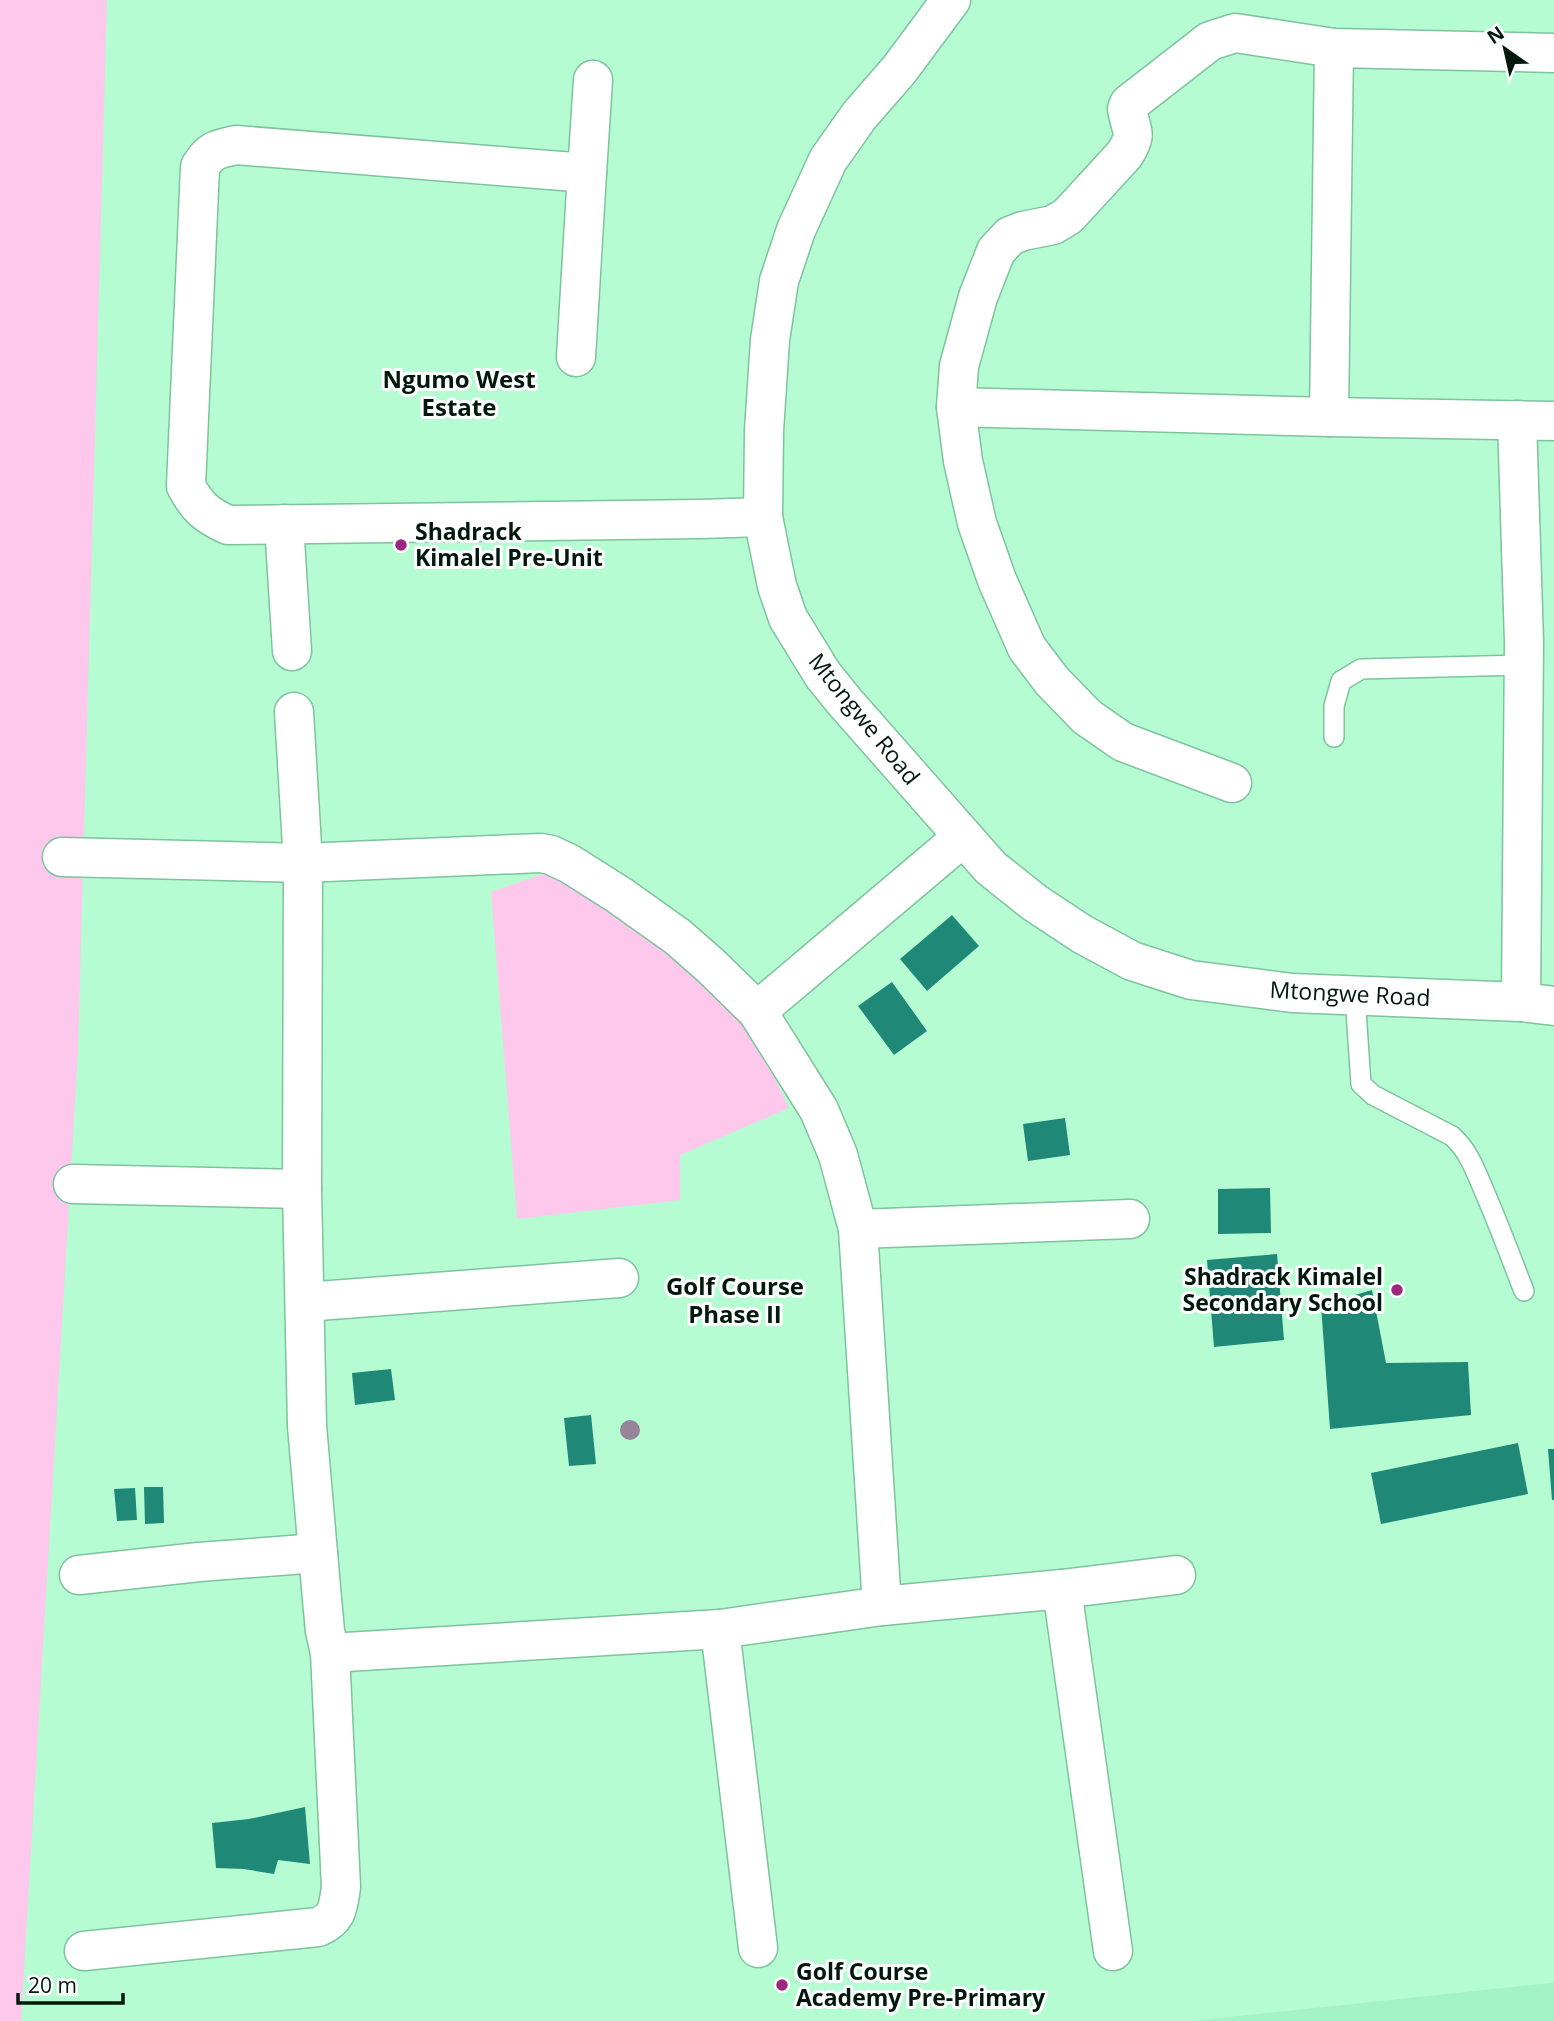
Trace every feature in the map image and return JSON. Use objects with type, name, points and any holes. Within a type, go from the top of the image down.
[{"type":"street","name":"Mtongwe Road","points":[[951,0],[899,70],[859,116],[828,160],[796,229],[779,281],[770,340],[764,431],[763,517],[777,586],[788,618],[823,675],[844,701],[991,868],[1035,903],[1082,934],[1132,961],[1191,980],[1292,993],[1537,1004]]},
{"type":"street","points":[[1232,783],[1123,741],[1087,717],[1052,681],[1027,648],[997,580],[977,523],[963,461],[956,407],[959,366],[978,297],[996,251],[1010,236],[1053,225],[1068,216],[1131,144],[1134,134],[1127,109],[1129,104],[1210,41],[1235,33],[1334,48],[1554,53]]},
{"type":"street","points":[[1329,417],[1334,48]]},
{"type":"street","points":[[576,357],[593,80]]},
{"type":"street","points":[[587,173],[236,145],[219,148],[207,155],[200,167],[186,486],[195,504],[213,518],[228,525],[763,517]]},
{"type":"street","points":[[956,407],[1535,420],[1523,665],[1537,1004]]},
{"type":"street","points":[[284,524],[292,651]]},
{"type":"street","points":[[84,1951],[318,1927],[328,1923],[335,1915],[341,1887],[330,1653],[325,1630],[307,1426],[302,1189],[303,863],[293,712]]},
{"type":"street","points":[[757,1011],[963,837]]},
{"type":"street","points":[[62,857],[303,863],[541,853],[570,864],[619,895],[678,937],[728,982],[757,1011],[819,1110],[838,1155],[858,1229],[882,1606]]},
{"type":"street","points":[[73,1185],[302,1189]]},
{"type":"street","points":[[858,1229],[1130,1219]]},
{"type":"street","points":[[304,1302],[619,1278]]},
{"type":"street","points":[[79,1575],[318,1553]]},
{"type":"street","points":[[330,1653],[720,1629],[882,1606],[1176,1575]]},
{"type":"street","points":[[1062,1589],[1113,1951]]},
{"type":"street","points":[[720,1629],[758,1948]]},
{"type":"lane","points":[[1334,737],[1334,706],[1341,681],[1362,669],[1523,665]]},
{"type":"lane","points":[[1355,996],[1361,1083],[1373,1096],[1461,1143],[1500,1228],[1524,1291]]},
{"type":"shaded area","points":[[0,0],[107,0],[78,1052],[21,2021],[0,2021]]},
{"type":"shaded area","points":[[569,865],[728,982],[789,1108],[680,1155],[680,1200],[517,1219],[491,892]]},
{"type":"shaded area","points":[[1554,1982],[1554,2021],[1191,2021],[1550,1983]]},
{"type":"building","points":[[952,915],[979,946],[927,991],[900,959]]},
{"type":"building","points":[[892,982],[927,1031],[894,1055],[858,1006]]},
{"type":"building","points":[[1065,1118],[1070,1155],[1028,1161],[1023,1124]]},
{"type":"building","points":[[1270,1188],[1271,1233],[1218,1234],[1218,1189]]},
{"type":"building","points":[[1277,1254],[1284,1340],[1214,1347],[1207,1260]]},
{"type":"building","points":[[1372,1290],[1386,1363],[1468,1362],[1471,1415],[1330,1429],[1321,1305]]},
{"type":"building","points":[[391,1369],[395,1400],[355,1405],[352,1373]]},
{"type":"building","points":[[591,1415],[596,1464],[569,1466],[564,1418]]},
{"type":"building","points":[[1518,1443],[1528,1494],[1381,1524],[1371,1473]]},
{"type":"building","points":[[1548,1449],[1554,1449],[1554,1500],[1552,1500]]},
{"type":"building","points":[[144,1487],[163,1487],[164,1523],[145,1524]]},
{"type":"building","points":[[135,1488],[137,1520],[117,1521],[114,1489]]},
{"type":"building","points":[[305,1807],[310,1864],[278,1860],[274,1874],[216,1868],[212,1823],[249,1819]]},
{"type":"place","name":"Shadrack Kimalel Pre-Unit","points":[[401,545]]},
{"type":"place","name":"Shadrack Kimalel Secondary School","points":[[1397,1290]]},
{"type":"place","name":"Golf Course Academy Pre-Primary","points":[[782,1985]]},
{"type":"district","name":"Ngumo West Estate","points":[[459,394]]},
{"type":"district","name":"Golf Course Phase II","points":[[735,1301]]}]
